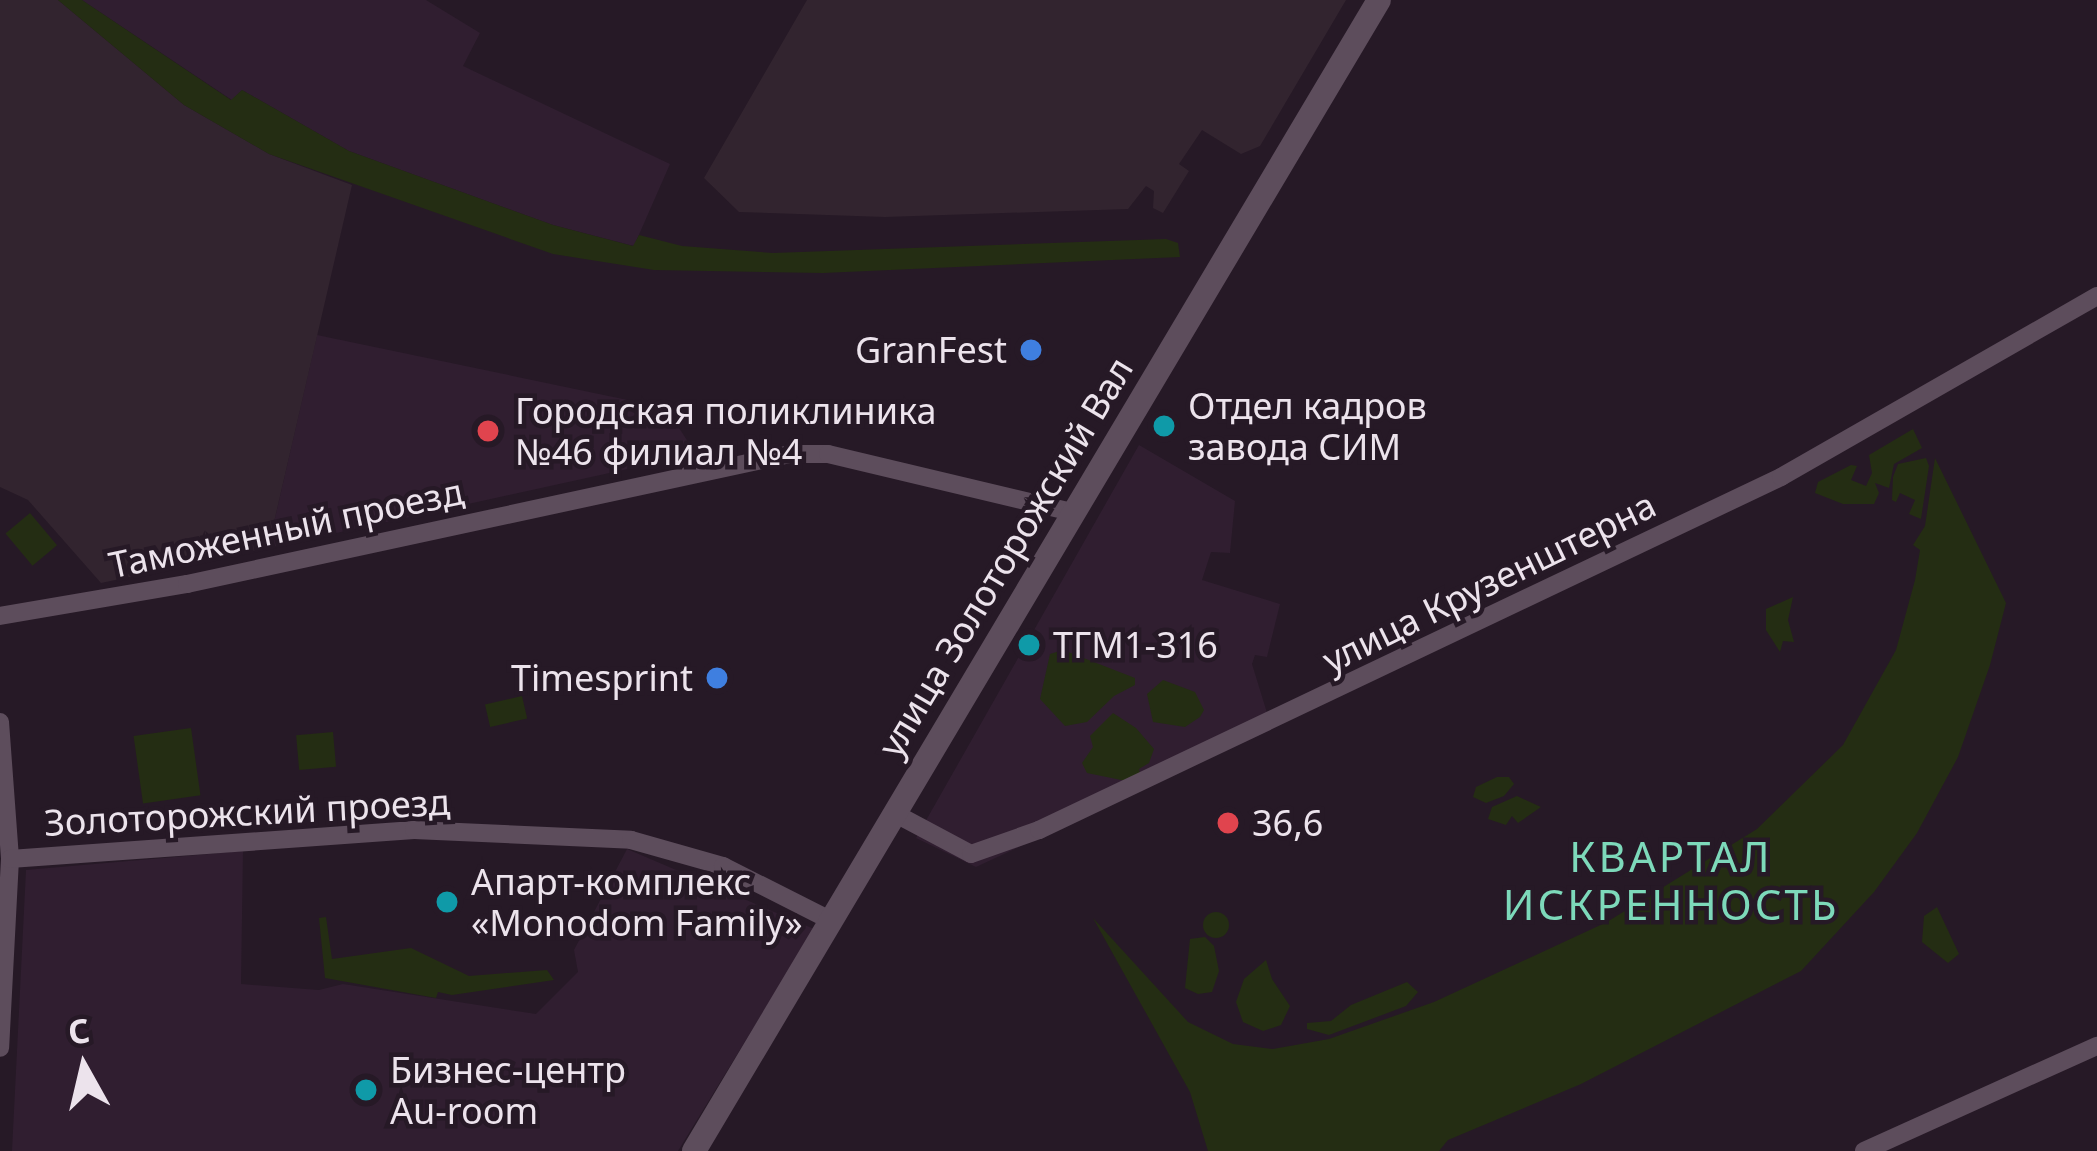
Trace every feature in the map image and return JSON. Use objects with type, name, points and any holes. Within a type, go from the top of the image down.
[{"type":"street","name":"улица Золоторожский Вал","points":[[694,1151],[1378,0]]},
{"type":"street","name":"улица Крузенштерна","points":[[894,813],[971,854],[1022,838],[1781,477],[2097,296]]},
{"type":"street","name":"Таможенный проезд","points":[[0,616],[187,584],[790,454],[854,460],[1076,513]]},
{"type":"street","points":[[0,722],[10,859],[0,1048]]},
{"type":"street","name":"Золоторожский проезд","points":[[10,859],[414,830],[631,840],[723,866],[830,920]]},
{"type":"street","points":[[1864,1151],[2097,1046]]},
{"type":"shaded area","points":[[0,0],[58,0],[184,105],[269,154],[352,185],[268,548],[101,583],[28,500],[0,487]]},
{"type":"shaded area","points":[[82,0],[426,0],[480,33],[463,66],[670,164],[634,246],[553,225],[349,151],[242,90],[232,100]]},
{"type":"shaded area","points":[[807,0],[1346,0],[1260,146],[1241,154],[1202,130],[1179,164],[1189,171],[1163,213],[1153,208],[1154,191],[1146,186],[1128,209],[885,217],[739,212],[704,178]]},
{"type":"shaded area","name":"Городская поликлиника №46 филиал №4","points":[[317,335],[666,408],[696,454],[268,548]]},
{"type":"shaded area","points":[[1139,445],[1235,501],[1230,553],[1211,552],[1202,580],[1280,604],[1267,657],[1255,655],[1252,664],[1272,729],[976,867],[916,838]]},
{"type":"shaded area","points":[[627,849],[814,929],[678,1151],[12,1151],[26,870],[243,851],[241,984],[319,990],[343,984],[536,1014],[578,972],[574,950]]},
{"type":"green space","points":[[58,0],[82,0],[231,100],[242,90],[349,151],[553,225],[633,246],[639,235],[682,246],[773,253],[1166,239],[1178,243],[1180,257],[823,273],[654,270],[553,254],[269,154],[184,105]]},
{"type":"green space","points":[[1913,429],[1922,448],[1894,464],[1889,488],[1875,483],[1879,493],[1874,504],[1843,504],[1815,493],[1818,482],[1851,465],[1857,466],[1851,480],[1866,486],[1872,473],[1869,455]]},
{"type":"green space","points":[[1926,458],[1929,466],[1921,519],[1909,514],[1915,500],[1900,493],[1896,502],[1892,500],[1893,477],[1898,464]]},
{"type":"green space","points":[[1935,458],[2006,603],[1990,665],[1958,757],[1917,833],[1874,892],[1801,971],[1581,1084],[1448,1140],[1439,1151],[1208,1151],[1190,1092],[1093,918],[1188,1022],[1233,1044],[1273,1049],[1329,1039],[1434,1002],[1607,922],[1757,829],[1843,745],[1896,650],[1915,580],[1920,550],[1913,545],[1925,526]]},
{"type":"green space","points":[[30,513],[57,545],[32,566],[5,534]]},
{"type":"green space","points":[[1793,597],[1788,620],[1794,642],[1783,641],[1780,652],[1766,630],[1766,609]]},
{"type":"green space","points":[[1063,650],[1135,678],[1135,685],[1114,696],[1087,722],[1065,726],[1040,699],[1050,654]]},
{"type":"green space","points":[[1163,680],[1195,692],[1204,710],[1200,717],[1185,727],[1153,722],[1147,694]]},
{"type":"green space","points":[[522,696],[527,718],[490,727],[485,705]]},
{"type":"green space","points":[[1113,713],[1136,728],[1154,749],[1149,763],[1139,769],[1141,778],[1131,782],[1087,773],[1082,763],[1093,747],[1090,736]]},
{"type":"green space","points":[[191,728],[200,795],[143,803],[134,736]]},
{"type":"green space","points":[[333,732],[336,767],[299,770],[296,735]]},
{"type":"green space","points":[[1509,777],[1514,784],[1504,796],[1486,803],[1473,797],[1476,787]]},
{"type":"green space","points":[[1517,796],[1541,807],[1518,823],[1512,816],[1506,825],[1488,819],[1492,807]]},
{"type":"green space","points":[[1937,907],[1959,954],[1948,963],[1922,942],[1924,916]]},
{"type":"green space","points":[[1216,912],[1229,925],[1216,938],[1203,925]]},
{"type":"green space","points":[[326,917],[332,959],[411,948],[469,976],[547,970],[554,980],[452,995],[438,992],[436,998],[325,978],[319,918]]},
{"type":"green space","points":[[1205,937],[1214,946],[1219,971],[1212,992],[1198,994],[1185,988],[1190,939]]},
{"type":"green space","points":[[1266,960],[1290,1006],[1281,1025],[1263,1031],[1243,1022],[1236,1002],[1244,979]]},
{"type":"green space","points":[[1407,982],[1418,992],[1406,1006],[1329,1035],[1307,1029],[1307,1023],[1331,1021],[1351,1005]]},
{"type":"place","name":"GranFest","points":[[1031,350]]},
{"type":"place","name":"Отдел кадров завода СИМ","points":[[1164,426]]},
{"type":"place","name":"Городская поликлиника №46 филиал №4","points":[[488,431]]},
{"type":"place","name":"ТГМ1-316","points":[[1029,645]]},
{"type":"place","name":"Timesprint","points":[[717,678]]},
{"type":"place","name":"36,6","points":[[1228,823]]},
{"type":"place","name":"Апарт-комплекс «Monodom Family»","points":[[447,902]]},
{"type":"place","name":"Бизнес-центр Au-room","points":[[366,1090]]},
{"type":"district","name":"КВАРТАЛ ИСКРЕННОСТЬ","points":[[1671,880]]}]
